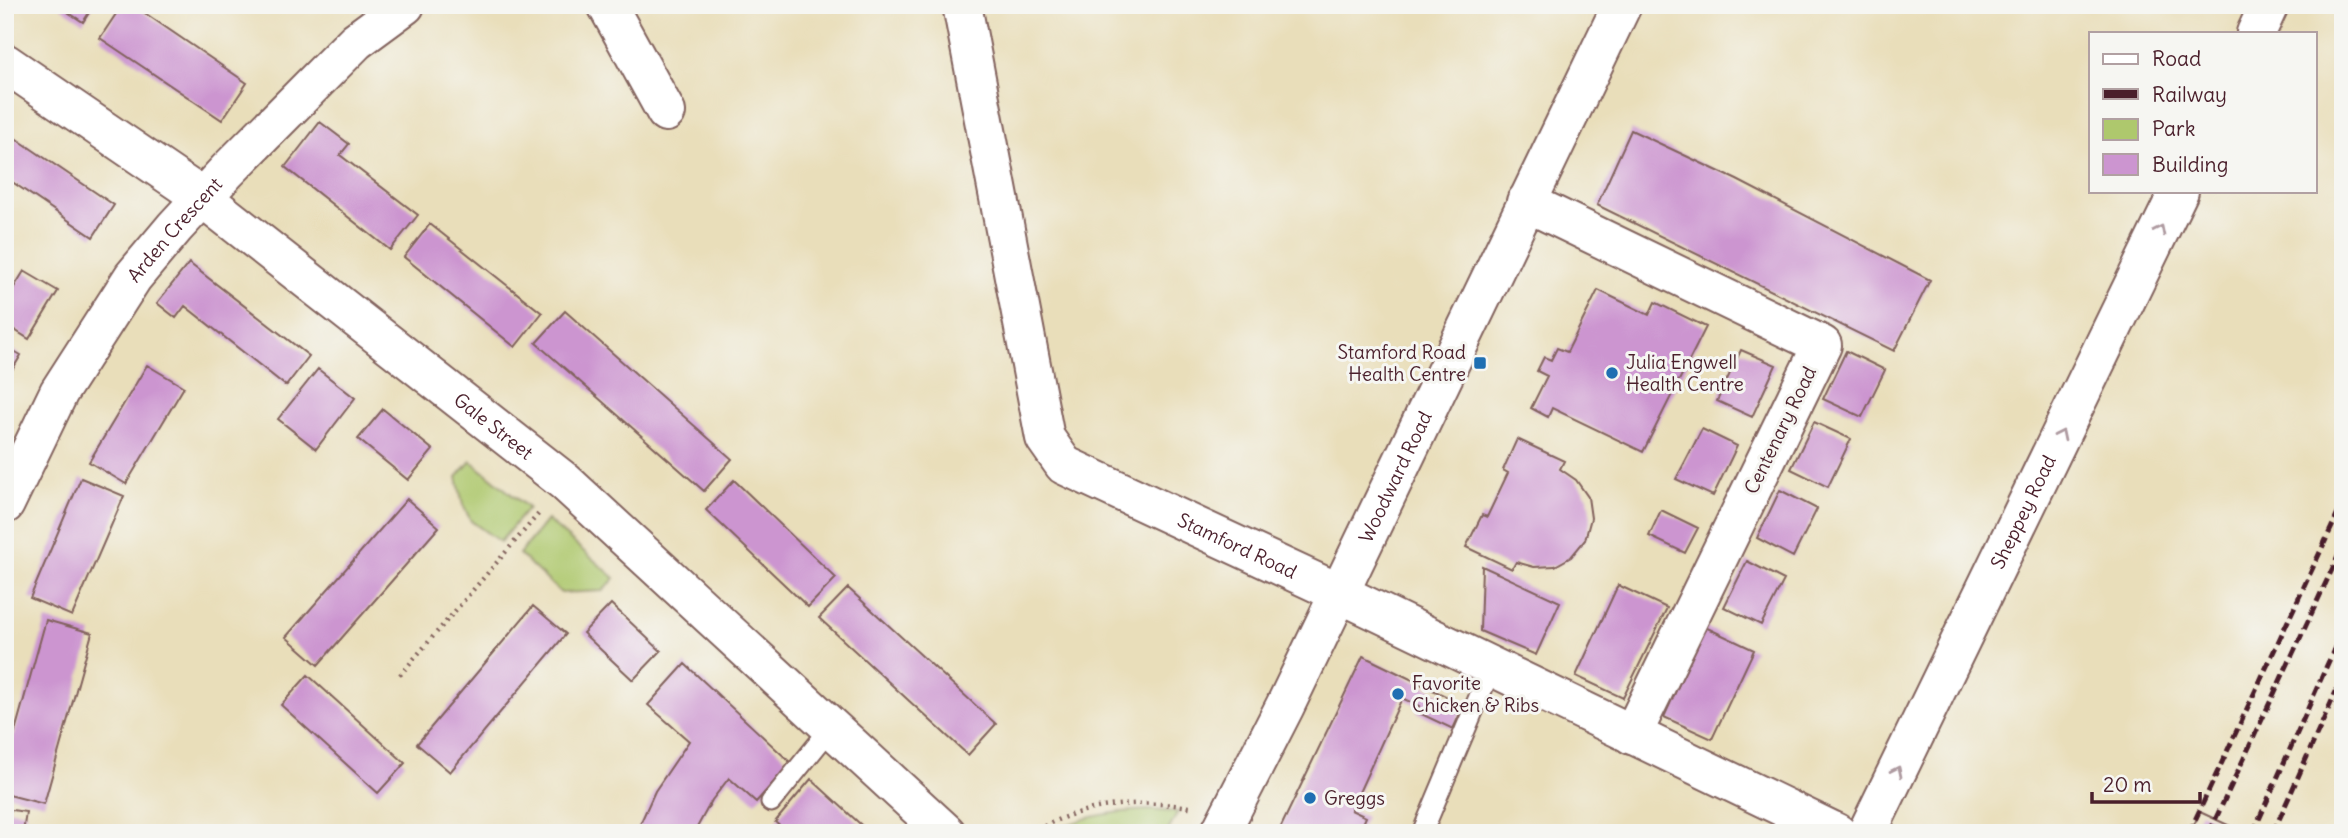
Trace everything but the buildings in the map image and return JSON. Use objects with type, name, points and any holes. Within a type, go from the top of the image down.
[{"type":"street","name":"Arden Crescent","points":[[5,504],[59,391],[133,276],[227,171],[356,41],[405,5]]},
{"type":"street","points":[[607,5],[666,112]]},
{"type":"street","name":"Stamford Road","points":[[962,5],[1045,438],[1064,465],[1339,593],[1837,833]]},
{"type":"street","name":"Woodward Road","points":[[1223,826],[1285,706],[1622,5]]},
{"type":"street","points":[[2256,32],[2269,5]]},
{"type":"street","name":"Gale Street","points":[[5,63],[203,198],[565,482],[946,833]]},
{"type":"street","name":"Sheppey Road","points":[[1867,833],[2179,192]]},
{"type":"street","name":"Centenary Road","points":[[1526,202],[1822,345],[1632,735]]},
{"type":"lane","points":[[1422,833],[1492,666]]},
{"type":"lane","points":[[771,802],[831,728]]},
{"type":"path","points":[[400,675],[542,511]]},
{"type":"path","points":[[1032,833],[1084,809],[1123,805],[1183,806],[1208,810],[1223,826]]},
{"type":"green space","points":[[471,461],[528,508],[500,542],[471,521],[463,505],[457,477]]},
{"type":"green space","points":[[547,520],[615,578],[603,591],[561,593],[519,554]]},
{"type":"green space","points":[[1148,810],[1178,812],[1167,833],[1049,833],[1097,816]]},
{"type":"railway","points":[[2189,833],[2343,503]]},
{"type":"railway","points":[[2209,833],[2343,546]]},
{"type":"railway","points":[[2253,833],[2343,629]]},
{"type":"railway","points":[[2273,833],[2343,676]]},
{"type":"place","name":"Stamford Road Health Centre","points":[[1480,363]]},
{"type":"place","name":"Julia Engwell Health Centre","points":[[1612,373]]},
{"type":"place","name":"Favorite Chicken & Ribs","points":[[1398,694]]},
{"type":"place","name":"Greggs","points":[[1310,798]]}]
